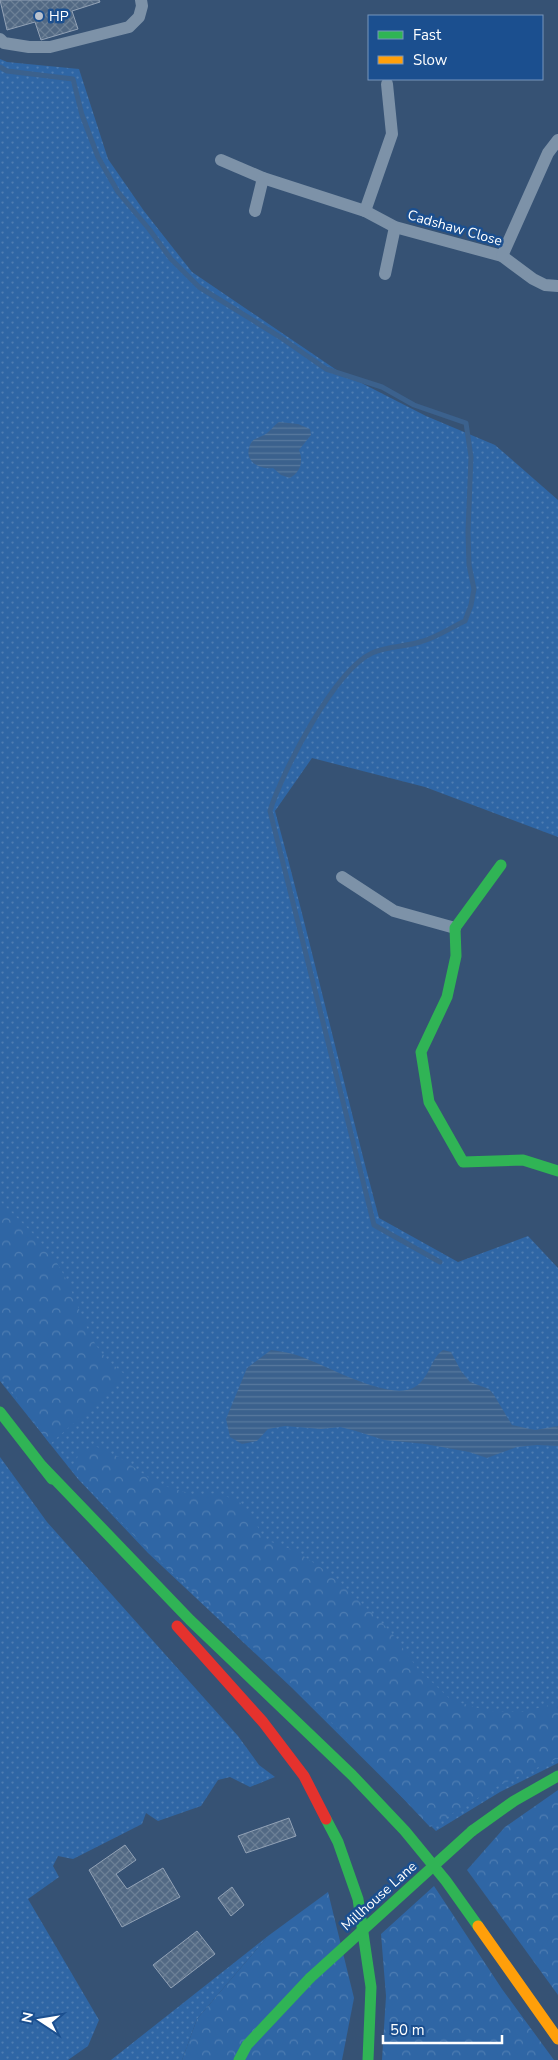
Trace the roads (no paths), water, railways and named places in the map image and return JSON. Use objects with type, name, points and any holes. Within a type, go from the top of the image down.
[{"type":"main road","points":[[501,864],[455,928],[456,956],[447,997],[421,1052],[429,1102],[463,1162],[523,1160],[558,1171]]},
{"type":"main road","points":[[0,1412],[71,1504],[136,1581]]},
{"type":"main road","points":[[42,1466],[190,1620],[352,1775],[405,1831],[446,1881],[558,2039]]},
{"type":"main road","points":[[169,1618],[262,1722],[304,1776],[338,1842],[358,1900],[371,1987],[368,2060]]},
{"type":"main road","name":"Millhouse Lane","points":[[239,2060],[247,2045],[310,1978],[472,1832],[504,1807],[535,1787],[558,1776]]},
{"type":"street","points":[[0,39],[4,43],[30,47],[50,47],[129,27],[140,17],[141,0]]},
{"type":"street","points":[[365,211],[392,134],[387,84]]},
{"type":"street","points":[[502,256],[548,153],[558,140]]},
{"type":"street","name":"Cadshaw Close","points":[[221,160],[263,178],[365,211],[395,227],[502,256],[533,280],[558,286]]},
{"type":"street","points":[[255,211],[263,178]]},
{"type":"street","name":"Cadshaw Close","points":[[385,274],[395,227]]},
{"type":"street","points":[[342,877],[394,911],[455,928]]},
{"type":"waterway","points":[[0,67],[7,71],[73,79],[82,115],[98,157],[118,192],[171,259],[199,287],[280,337],[326,369],[382,387],[414,405],[466,423],[471,457],[468,532],[469,565],[474,589],[465,621],[426,640],[372,653],[357,663],[326,701],[311,724],[286,772],[270,811],[374,1225],[440,1262]]},
{"type":"place","name":"HP","points":[[39,16]]}]
